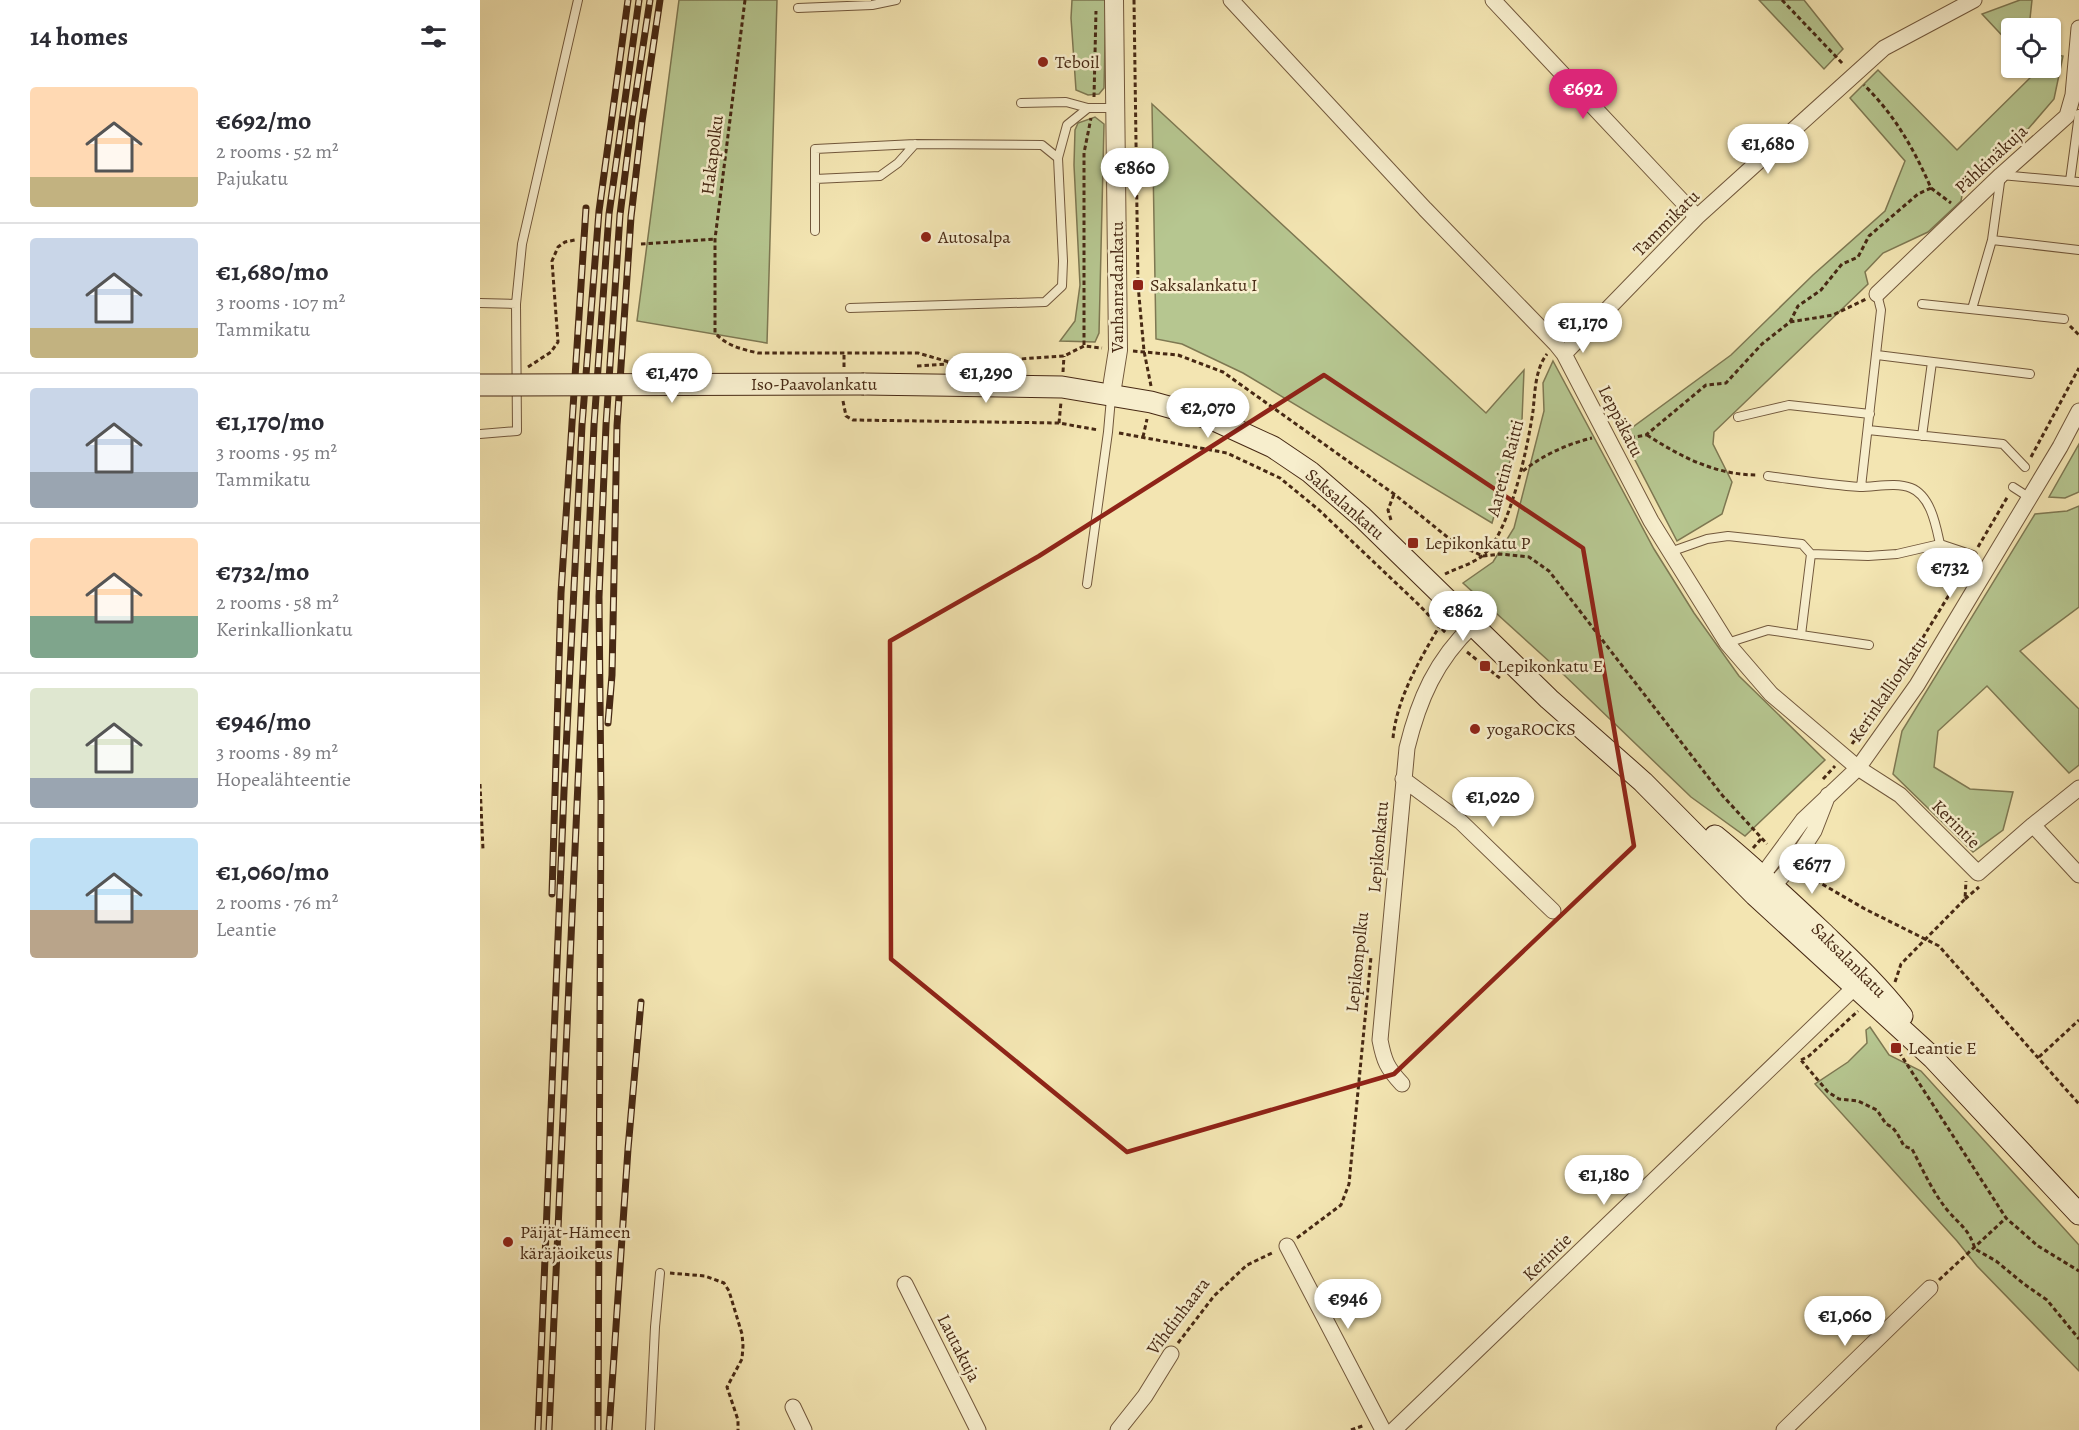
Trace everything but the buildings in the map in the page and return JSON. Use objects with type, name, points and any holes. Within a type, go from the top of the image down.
[{"type":"main road","name":"Iso-Paavolankatu","points":[[480,385],[864,384],[1062,387],[1111,394]]},
{"type":"main road","name":"Saksalankatu","points":[[1111,394],[1151,402],[1212,419],[1273,447],[1310,472],[1362,517],[1549,699],[1643,782],[1692,817],[1886,995],[1933,1058]]},
{"type":"main road","name":"Saksalankatu","points":[[1764,885],[1855,987],[1933,1058],[2079,1214]]},
{"type":"street","name":"Vanhanradankatu","points":[[1111,394],[1118,350],[1114,0]]},
{"type":"street","name":"Leppäkatu","points":[[1231,0],[1425,209],[1560,349],[1651,521],[1727,643],[1771,694],[1858,768]]},
{"type":"street","points":[[1493,0],[1697,217]]},
{"type":"street","name":"Tammikatu","points":[[1560,349],[1850,71],[1884,48],[1974,0]]},
{"type":"street","name":"Pähkinäkuja","points":[[1877,294],[2001,175],[2067,116],[2076,96],[2079,28]]},
{"type":"street","name":"Kerinkallionkatu","points":[[1764,885],[1778,853],[1824,789],[1858,768],[1917,685],[2030,498],[2079,411]]},
{"type":"street","name":"Lepikonkatu","points":[[1402,1084],[1388,1070],[1380,1040],[1407,748],[1414,719],[1427,687],[1455,642],[1473,626]]},
{"type":"street","name":"Kerintie","points":[[1858,768],[1900,795],[1978,873],[2032,825],[2079,788]]},
{"type":"street","points":[[1403,779],[1461,822],[1553,911]]},
{"type":"street","name":"Kerinkallionkatu","points":[[1764,885],[1792,864],[1814,831],[1824,789]]},
{"type":"street","points":[[2032,825],[2079,875]]},
{"type":"street","name":"Kerintie","points":[[1395,1430],[1855,987]]},
{"type":"street","points":[[1287,1246],[1383,1430]]},
{"type":"street","name":"Lautakuja","points":[[906,1284],[978,1430]]},
{"type":"street","points":[[1784,1430],[1930,1288]]},
{"type":"street","name":"Vihdinhaara","points":[[1118,1430],[1145,1396],[1171,1354]]},
{"type":"street","points":[[793,1407],[804,1430]]},
{"type":"lane","points":[[480,434],[517,431],[516,304],[522,244],[578,0]]},
{"type":"lane","points":[[798,8],[872,4],[896,0]]},
{"type":"lane","points":[[1021,103],[1066,102],[1091,108],[1115,108]]},
{"type":"lane","points":[[850,308],[1045,302],[1062,286],[1064,261],[1058,158],[1067,125],[1091,108]]},
{"type":"lane","points":[[2070,181],[2079,114]]},
{"type":"lane","points":[[815,231],[815,149],[915,144],[1042,145],[1058,158]]},
{"type":"lane","points":[[815,178],[880,176],[898,163],[915,144]]},
{"type":"lane","points":[[1972,309],[1992,240],[2001,175],[2079,182]]},
{"type":"lane","points":[[1992,240],[2079,249]]},
{"type":"lane","points":[[1861,487],[1881,310],[1877,294]]},
{"type":"lane","points":[[480,303],[516,304]]},
{"type":"lane","points":[[1922,304],[2064,319]]},
{"type":"lane","points":[[1876,355],[2030,374]]},
{"type":"lane","points":[[1922,436],[1932,362]]},
{"type":"lane","points":[[1087,584],[1111,394]]},
{"type":"lane","points":[[1738,417],[1789,405],[1869,414]]},
{"type":"lane","points":[[1868,430],[2003,444],[2025,467]]},
{"type":"lane","points":[[1768,476],[1861,487],[1887,485],[1912,488],[1924,500],[1932,513],[1940,544]]},
{"type":"lane","points":[[2013,487],[2030,498]]},
{"type":"lane","points":[[1670,552],[1707,539],[1728,536],[1802,544],[1811,554],[1868,556],[1897,554],[1940,544],[1973,555]]},
{"type":"lane","points":[[1801,635],[1811,554]]},
{"type":"lane","points":[[1727,643],[1768,630],[1869,645]]},
{"type":"lane","points":[[650,1430],[654,1327],[660,1273]]},
{"type":"path","name":"Hakapolku","points":[[745,0],[715,238],[715,333],[724,342],[758,353],[844,354],[881,351],[918,353],[951,363]]},
{"type":"path","points":[[1134,0],[1138,285],[1144,351],[1151,382],[1151,402],[1143,437]]},
{"type":"path","points":[[1782,0],[1882,103],[1919,159],[1931,188],[1963,212]]},
{"type":"path","points":[[1084,346],[1084,153],[1091,108],[1096,11]]},
{"type":"path","points":[[1521,472],[1536,461],[1573,443],[1646,435],[1706,385],[1726,382],[1762,344],[1790,322],[1798,306],[1821,290],[1842,264],[1858,257],[1869,236],[1918,194],[1931,188]]},
{"type":"path","points":[[641,244],[715,238]]},
{"type":"path","points":[[551,352],[558,342],[552,261],[558,247],[565,242],[575,240]]},
{"type":"path","points":[[1790,322],[1833,315],[1877,294]]},
{"type":"path","name":"Aaretin Raitti","points":[[1438,567],[1445,574],[1483,556],[1502,530],[1529,442],[1537,378],[1544,358],[1560,349]]},
{"type":"path","points":[[844,354],[844,376]]},
{"type":"path","points":[[2025,467],[2079,368]]},
{"type":"path","points":[[843,398],[843,409],[846,416],[853,420],[1059,423],[1227,453],[1280,478],[1327,518],[1455,642],[1503,681]]},
{"type":"path","points":[[1646,435],[1669,449],[1710,468],[1736,475],[1768,476]]},
{"type":"path","points":[[1824,789],[1903,670],[2013,487]]},
{"type":"path","points":[[1391,522],[1388,510],[1394,494]]},
{"type":"path","points":[[1483,556],[1501,554],[1528,557],[1549,571],[1722,795],[1761,839],[1778,853]]},
{"type":"path","points":[[1393,740],[1402,698],[1439,627]]},
{"type":"path","points":[[480,784],[483,850]]},
{"type":"path","points":[[1792,864],[1807,876],[1865,909],[1939,946],[2079,1104]]},
{"type":"path","points":[[1886,995],[1893,987],[1901,964],[1925,938]]},
{"type":"path","name":"Lepikonpolku","points":[[1287,1246],[1341,1204],[1349,1184],[1372,950]]},
{"type":"path","points":[[2038,1058],[2079,1020]]},
{"type":"path","points":[[1801,1060],[1828,1092],[1839,1099],[1858,1101],[1877,1110],[1886,1124],[1897,1133],[1904,1146],[1912,1149],[1937,1195],[1971,1236],[1975,1248],[2047,1300],[2079,1339]]},
{"type":"path","points":[[1907,1065],[2006,1218],[2038,1246],[2079,1271]]},
{"type":"path","points":[[1930,1288],[2006,1218]]},
{"type":"path","name":"Vihdinhaara","points":[[1171,1354],[1214,1296],[1247,1265],[1287,1246]]},
{"type":"path","points":[[660,1273],[705,1276],[724,1283],[729,1292],[742,1334],[743,1346],[742,1359],[727,1387],[738,1420],[738,1430]]},
{"type":"highlighted area","points":[[1324,375],[1583,548],[1634,846],[1394,1074],[1127,1152],[891,959],[890,641],[1039,556]]},
{"type":"green space","points":[[679,0],[777,0],[767,343],[637,321]]},
{"type":"green space","points":[[1072,0],[1106,0],[1104,88],[1099,94],[1088,95],[1076,90]]},
{"type":"green space","points":[[1759,0],[1804,0],[1843,49],[1824,69]]},
{"type":"green space","points":[[2020,0],[2032,0],[2030,18],[2001,18],[2001,34],[1982,14]]},
{"type":"green space","points":[[1878,70],[1957,150],[2030,78],[2058,78],[2054,99],[2010,150],[1981,163],[1965,179],[1961,201],[1928,232],[1883,253],[1865,272],[1868,284],[1714,432],[1713,444],[1732,482],[1722,514],[1677,541],[1622,435],[1731,355],[1813,275],[1885,211],[1905,161],[1850,98]]},
{"type":"green space","points":[[1152,104],[1486,413],[1524,370],[1522,420],[1492,523],[1243,373],[1182,344],[1156,339]]},
{"type":"green space","points":[[1095,117],[1104,124],[1099,333],[1095,342],[1060,341],[1075,321],[1080,285],[1074,165],[1075,130],[1078,123]]},
{"type":"green space","points":[[1553,361],[1654,549],[1694,613],[1739,676],[1825,760],[1745,836],[1691,797],[1562,673],[1463,583],[1493,562],[1514,528],[1544,411],[1543,383]]},
{"type":"green space","points":[[2079,444],[2079,492],[2065,498],[2049,497]]},
{"type":"green space","points":[[2079,506],[2079,607],[2020,651],[2079,709],[2079,765],[2069,773],[1987,686],[1938,731],[1934,767],[1970,789],[2013,792],[2003,830],[1973,852],[1893,774],[1902,731],[2035,514],[2067,511]]},
{"type":"green space","points":[[1870,1027],[1889,1055],[1921,1071],[2079,1245],[2079,1371],[1977,1266],[1815,1084],[1848,1062],[1867,1043],[1866,1030]]},
{"type":"railway","points":[[538,1430],[564,791],[582,425],[599,211],[628,0]]},
{"type":"railway","points":[[549,1430],[594,425],[609,214],[639,0]]},
{"type":"railway","points":[[598,1430],[601,799],[599,597],[606,425],[620,215],[650,0]]},
{"type":"railway","points":[[608,723],[612,675],[617,426],[631,217],[660,0]]},
{"type":"railway","points":[[552,894],[561,593],[586,208]]},
{"type":"railway","points":[[609,1430],[628,1149],[641,1002]]},
{"type":"place","name":"Teboil","points":[[1043,62]]},
{"type":"place","name":"Autosalpa","points":[[926,237]]},
{"type":"place","name":"Saksalankatu I","points":[[1138,285]]},
{"type":"place","name":"Lepikonkatu P","points":[[1413,543]]},
{"type":"place","name":"Lepikonkatu E","points":[[1485,666]]},
{"type":"place","name":"yogaROCKS","points":[[1475,729]]},
{"type":"place","name":"Leantie E","points":[[1896,1048]]},
{"type":"place","name":"Päijät-Hämeen käräjäoikeus","points":[[508,1242]]}]
